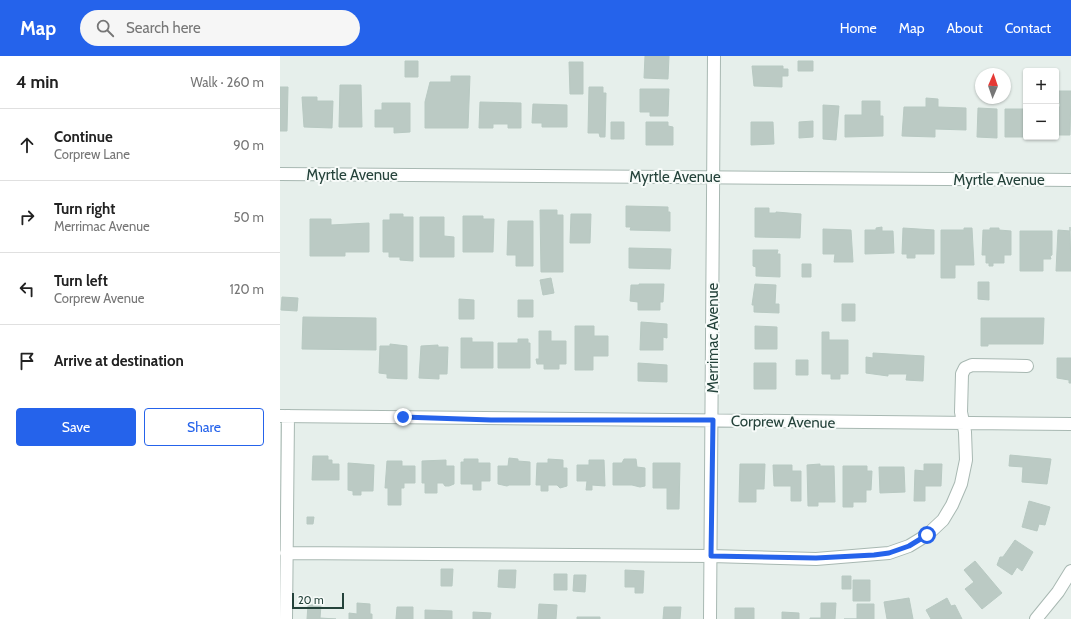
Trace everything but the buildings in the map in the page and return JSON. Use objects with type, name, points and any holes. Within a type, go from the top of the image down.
[{"type":"street","name":"Merrimac Avenue","points":[[710,619],[713,420],[714,56]]},
{"type":"street","name":"Myrtle Avenue","points":[[280,174],[1071,180]]},
{"type":"street","points":[[286,553],[816,558],[889,553],[909,546],[927,535],[942,520],[952,505],[961,484],[966,460],[965,432],[963,422],[962,374],[965,368],[972,365],[1026,366]]},
{"type":"street","name":"Corprew Avenue","points":[[284,416],[491,420],[713,420],[1071,424]]},
{"type":"street","points":[[284,416],[286,619]]},
{"type":"street","points":[[1036,619],[1058,592],[1071,572]]},
{"type":"route","points":[[403,417],[491,420],[713,420],[711,556],[816,558],[874,555],[889,553],[909,546],[927,535]]}]
